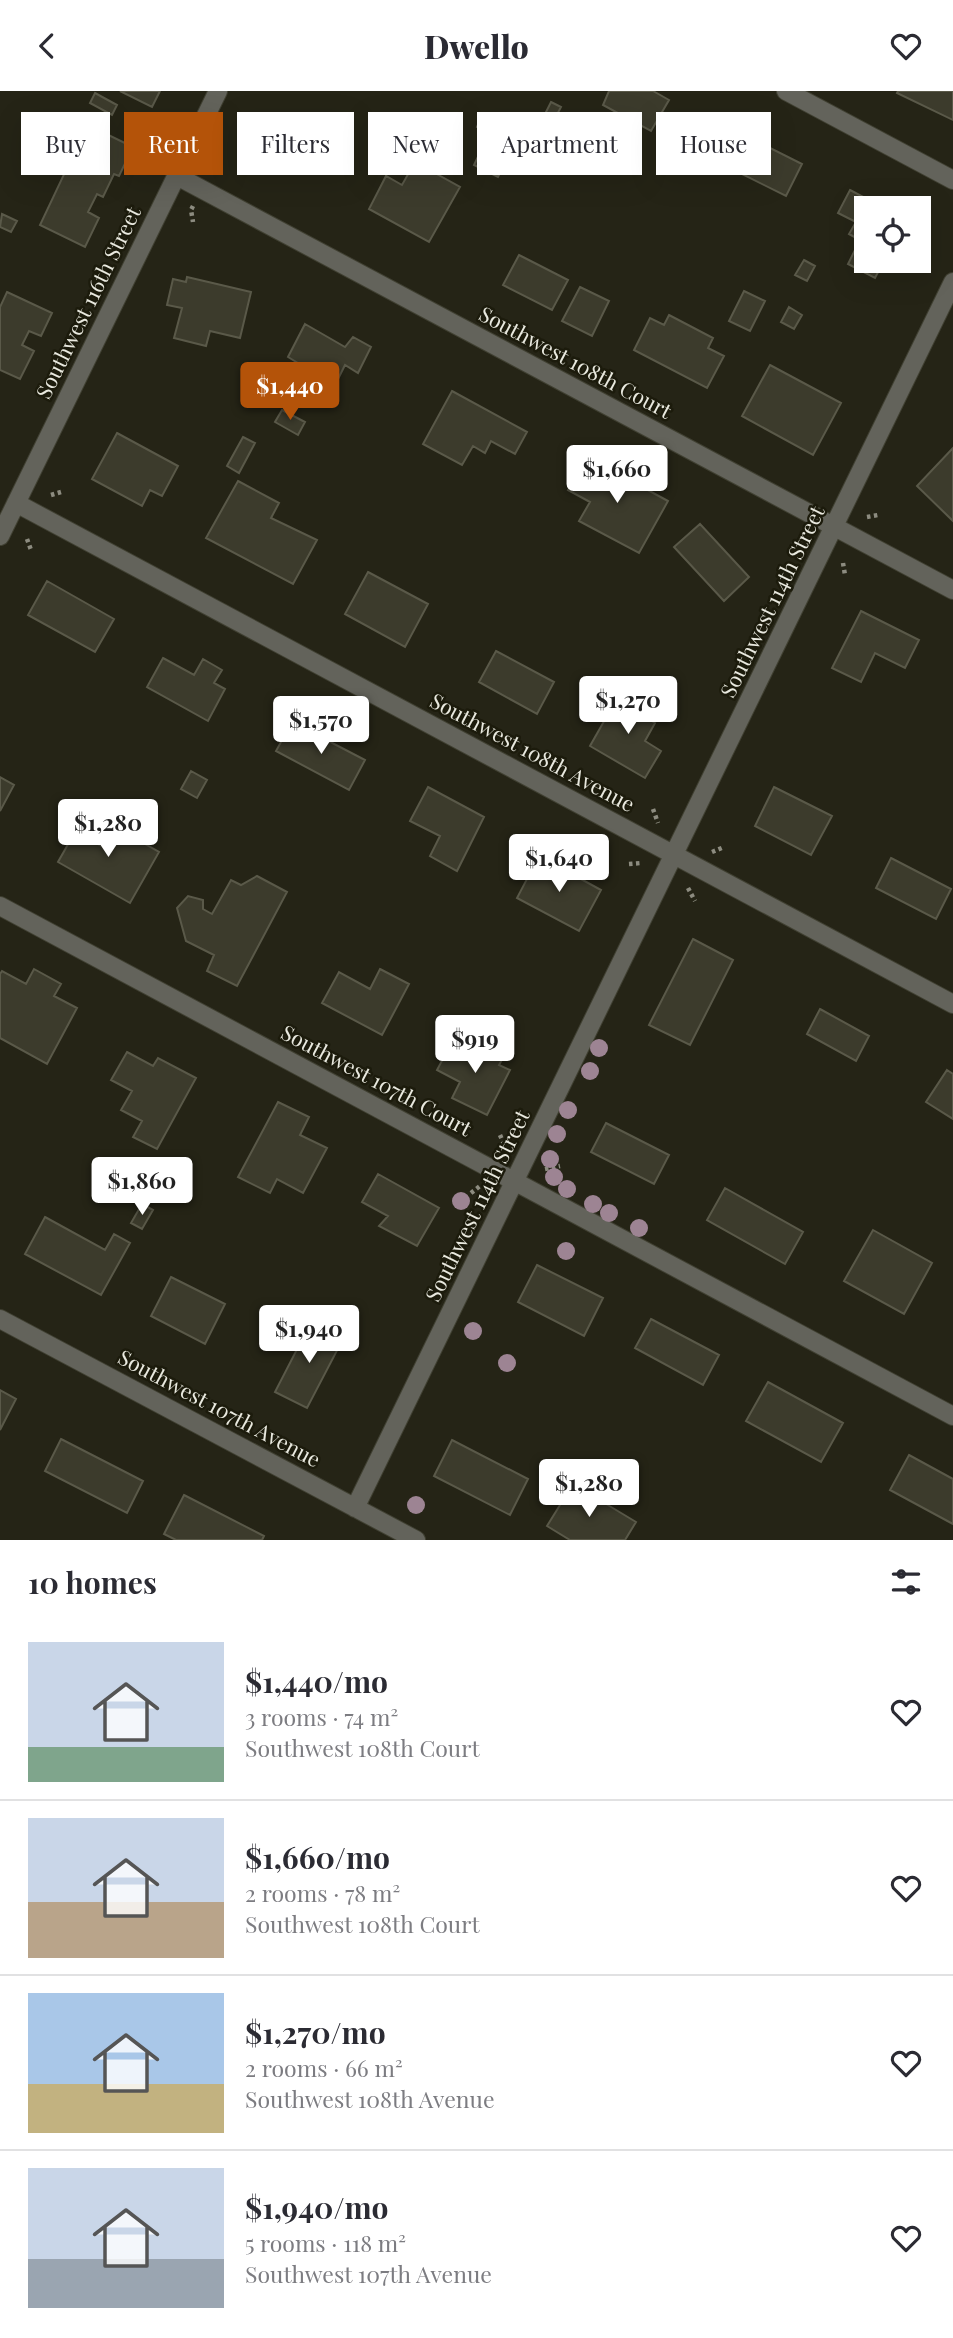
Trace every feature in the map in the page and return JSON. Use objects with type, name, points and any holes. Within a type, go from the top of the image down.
[{"type":"street","name":"Southwest 116th Street","points":[[0,536],[218,91]]},
{"type":"street","points":[[786,91],[953,180]]},
{"type":"street","name":"Southwest 108th Court","points":[[177,176],[953,590]]},
{"type":"street","name":"Southwest 114th Street","points":[[355,1508],[953,282]]},
{"type":"street","name":"Southwest 108th Avenue","points":[[16,503],[953,1004]]},
{"type":"street","name":"Southwest 107th Court","points":[[0,906],[953,1416]]},
{"type":"street","name":"Southwest 107th Avenue","points":[[0,1319],[416,1540]]},
{"type":"path","points":[[191,210],[193,222]]},
{"type":"path","points":[[51,495],[61,492]]},
{"type":"path","points":[[867,517],[878,515]]},
{"type":"path","points":[[27,539],[31,550]]},
{"type":"path","points":[[792,545],[805,543]]},
{"type":"path","points":[[843,563],[845,575]]},
{"type":"path","points":[[653,809],[658,824]]},
{"type":"path","points":[[708,853],[724,847]]},
{"type":"path","points":[[629,864],[642,863]]},
{"type":"path","points":[[688,888],[695,901]]},
{"type":"path","points":[[500,1135],[506,1149]]},
{"type":"path","points":[[545,1169],[560,1166]]},
{"type":"path","points":[[471,1193],[480,1186]]},
{"type":"building","points":[[120,91],[160,91],[152,107]]},
{"type":"building","points":[[609,91],[653,91],[669,100],[662,112],[656,112],[656,122],[651,131],[642,126],[642,112],[616,112],[603,105]]},
{"type":"building","points":[[953,91],[953,120],[897,93]]},
{"type":"building","points":[[95,93],[117,105],[112,115],[90,103]]},
{"type":"building","points":[[551,102],[561,107],[558,112],[546,112]]},
{"type":"building","points":[[110,136],[124,143],[124,166],[119,176],[114,174],[103,197],[97,194],[88,212],[99,218],[85,247],[40,225],[64,175],[110,175]]},
{"type":"building","points":[[771,148],[802,164],[786,196],[744,175],[771,175]]},
{"type":"building","points":[[408,175],[438,175],[460,187],[429,242],[369,209],[386,176],[402,185]]},
{"type":"building","points":[[850,190],[862,196],[854,196],[854,221],[838,213]]},
{"type":"building","points":[[2,214],[17,221],[11,232],[0,227]]},
{"type":"building","points":[[854,252],[854,267],[848,264]]},
{"type":"building","points":[[519,255],[568,280],[552,310],[503,285]]},
{"type":"building","points":[[804,260],[815,266],[807,281],[795,275]]},
{"type":"building","points":[[865,273],[878,273],[875,278]]},
{"type":"building","points":[[187,277],[251,292],[240,338],[210,331],[206,346],[174,338],[182,308],[167,305],[173,279],[186,282]]},
{"type":"building","points":[[580,287],[609,301],[592,336],[562,321]]},
{"type":"building","points":[[744,291],[765,301],[750,331],[729,321]]},
{"type":"building","points":[[7,292],[52,313],[41,336],[29,331],[22,345],[34,351],[20,379],[0,370],[0,307]]},
{"type":"building","points":[[789,307],[802,315],[794,329],[781,322]]},
{"type":"building","points":[[669,315],[713,338],[708,348],[724,356],[707,388],[634,350],[650,318],[664,325]]},
{"type":"building","points":[[305,324],[345,347],[353,337],[371,347],[358,373],[345,365],[329,397],[300,381],[306,368],[288,357]]},
{"type":"building","points":[[770,365],[841,403],[813,455],[742,416]]},
{"type":"building","points":[[452,391],[527,432],[515,454],[491,441],[485,453],[473,446],[462,465],[423,444]]},
{"type":"building","points":[[282,410],[305,422],[298,435],[275,422]]},
{"type":"building","points":[[117,433],[178,466],[162,496],[150,490],[142,506],[92,479]]},
{"type":"building","points":[[243,437],[255,443],[239,473],[227,466]]},
{"type":"building","points":[[953,448],[953,521],[917,486]]},
{"type":"building","points":[[587,457],[668,501],[639,553],[579,521],[590,502],[568,490]]},
{"type":"building","points":[[238,481],[279,503],[271,518],[317,540],[293,584],[206,538]]},
{"type":"building","points":[[700,524],[749,577],[724,601],[674,547]]},
{"type":"building","points":[[368,572],[428,604],[405,647],[345,614]]},
{"type":"building","points":[[47,581],[114,619],[95,652],[28,615]]},
{"type":"building","points":[[861,611],[919,640],[905,668],[875,653],[861,682],[832,668]]},
{"type":"building","points":[[496,651],[554,682],[537,714],[479,682]]},
{"type":"building","points":[[163,658],[194,675],[203,659],[222,670],[214,683],[225,689],[208,721],[147,687]]},
{"type":"building","points":[[620,693],[651,711],[647,718],[655,723],[645,741],[661,751],[645,778],[590,746]]},
{"type":"building","points":[[292,722],[365,760],[349,790],[276,751]]},
{"type":"building","points":[[191,771],[207,780],[197,798],[181,789]]},
{"type":"building","points":[[0,777],[14,785],[0,811]]},
{"type":"building","points":[[428,787],[484,817],[457,871],[430,856],[440,836],[410,821]]},
{"type":"building","points":[[774,787],[832,816],[811,855],[755,826]]},
{"type":"building","points":[[87,811],[106,822],[94,842],[107,849],[114,836],[125,842],[129,835],[159,852],[130,903],[58,862]]},
{"type":"building","points":[[539,856],[601,890],[579,931],[517,898]]},
{"type":"building","points":[[891,858],[951,889],[936,919],[876,888]]},
{"type":"building","points":[[257,876],[287,892],[237,986],[207,971],[214,955],[186,941],[177,908],[188,896],[203,900],[203,909],[212,914],[231,880],[241,885]]},
{"type":"building","points":[[693,939],[733,960],[690,1045],[649,1025]]},
{"type":"building","points":[[34,969],[61,984],[54,996],[77,1008],[47,1064],[0,1038],[0,974],[2,971],[26,984]]},
{"type":"building","points":[[380,969],[409,984],[382,1035],[322,1003],[339,972],[370,989]]},
{"type":"building","points":[[820,1009],[869,1036],[856,1061],[807,1034]]},
{"type":"building","points":[[453,1040],[475,1051],[479,1043],[504,1056],[499,1065],[510,1070],[487,1115],[452,1098],[460,1082],[437,1070]]},
{"type":"building","points":[[127,1052],[153,1066],[158,1058],[196,1078],[157,1149],[133,1137],[142,1121],[121,1110],[132,1091],[111,1080]]},
{"type":"building","points":[[947,1070],[953,1074],[953,1119],[926,1102]]},
{"type":"building","points":[[278,1102],[309,1117],[300,1135],[327,1148],[303,1193],[277,1179],[270,1193],[238,1177]]},
{"type":"building","points":[[606,1123],[669,1155],[654,1184],[591,1152]]},
{"type":"building","points":[[378,1174],[439,1208],[417,1246],[379,1226],[388,1216],[362,1202]]},
{"type":"building","points":[[725,1188],[803,1232],[785,1264],[707,1220]]},
{"type":"building","points":[[142,1204],[153,1210],[142,1229],[131,1223]]},
{"type":"building","points":[[45,1217],[105,1250],[114,1234],[130,1243],[101,1295],[25,1254]]},
{"type":"building","points":[[873,1230],[932,1263],[904,1314],[844,1281]]},
{"type":"building","points":[[537,1265],[603,1298],[584,1336],[518,1302]]},
{"type":"building","points":[[171,1277],[225,1304],[205,1344],[151,1316]]},
{"type":"building","points":[[651,1319],[719,1355],[703,1385],[635,1348]]},
{"type":"building","points":[[311,1322],[343,1339],[307,1408],[275,1392]]},
{"type":"building","points":[[768,1382],[843,1423],[821,1462],[746,1421]]},
{"type":"building","points":[[0,1390],[16,1399],[0,1430]]},
{"type":"building","points":[[61,1439],[143,1481],[127,1513],[45,1471]]},
{"type":"building","points":[[452,1440],[528,1479],[510,1515],[434,1476]]},
{"type":"building","points":[[909,1455],[953,1479],[953,1524],[890,1490]]},
{"type":"building","points":[[573,1484],[636,1522],[625,1540],[570,1540],[547,1526]]},
{"type":"building","points":[[184,1495],[264,1536],[262,1540],[176,1540],[164,1534]]}]
